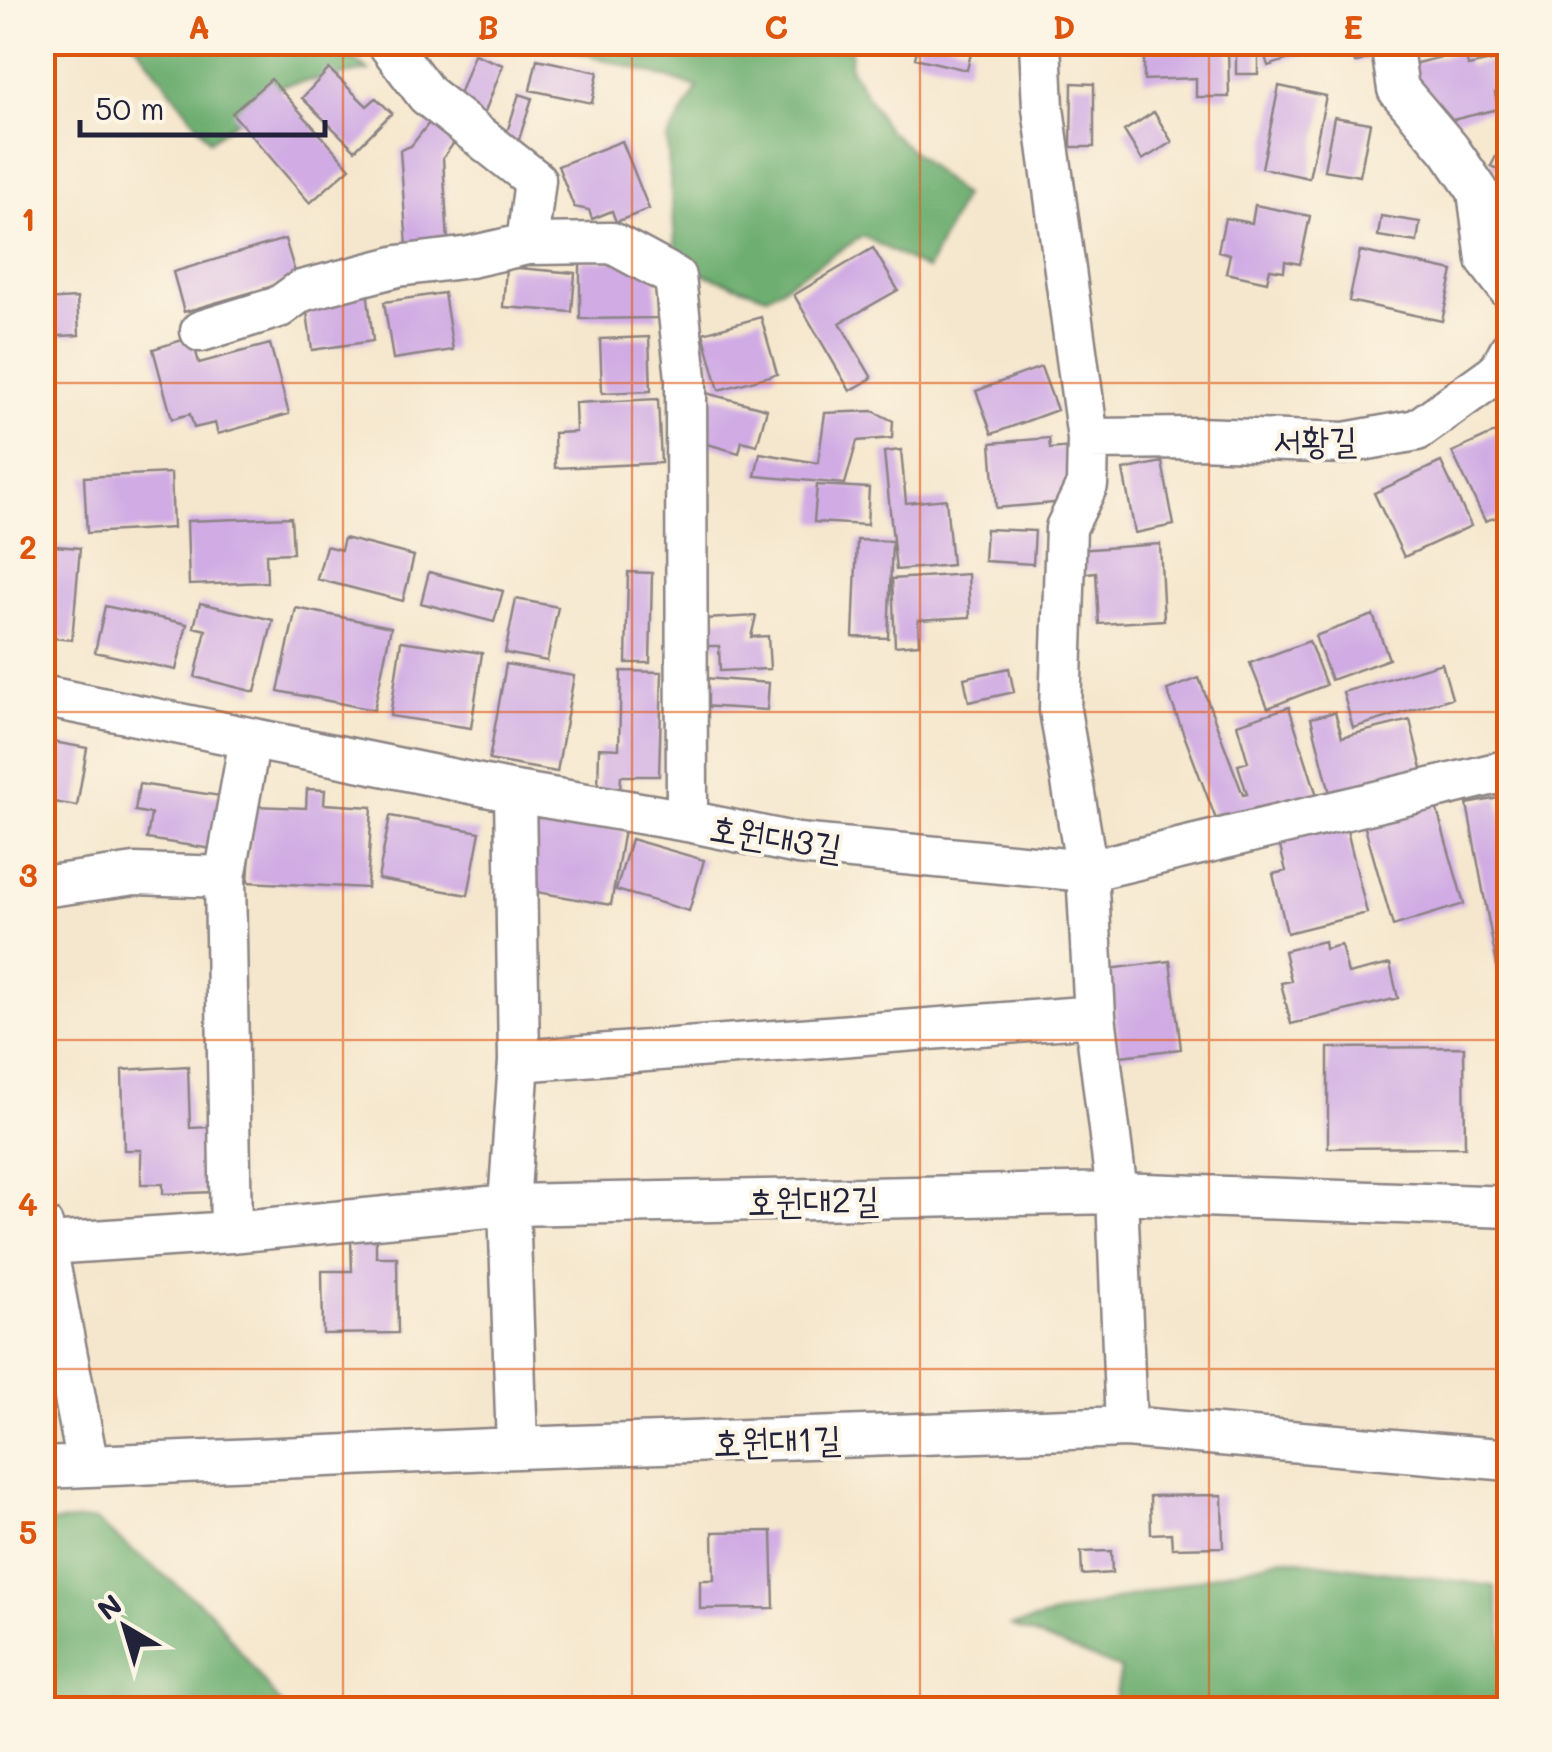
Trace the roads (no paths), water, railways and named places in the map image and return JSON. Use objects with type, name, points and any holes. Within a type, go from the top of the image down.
[{"type":"street","points":[[387,42],[427,95],[535,180],[527,244]]},
{"type":"street","points":[[1040,42],[1043,108],[1088,440],[1087,485],[1066,528],[1060,710],[1087,871],[1095,1016],[1117,1193],[1126,1427]]},
{"type":"street","points":[[1392,42],[1398,88],[1478,190],[1487,260],[1510,290]]},
{"type":"street","points":[[201,331],[279,307],[301,292],[330,284],[398,266],[470,257],[527,244],[612,243],[675,277],[686,378],[686,821]]},
{"type":"street","name":"서황길","points":[[1088,440],[1196,438],[1345,443],[1417,430],[1500,371],[1510,350]]},
{"type":"street","name":"호원대3길","points":[[42,696],[515,792],[798,844],[1087,871],[1510,770]]},
{"type":"street","points":[[231,1232],[225,877],[250,739]]},
{"type":"street","points":[[515,792],[519,1061],[509,1205],[518,1448]]},
{"type":"street","points":[[42,887],[135,874],[225,877]]},
{"type":"street","points":[[519,1061],[1095,1016]]},
{"type":"street","name":"호원대2길","points":[[45,1235],[231,1232],[509,1205],[1117,1193],[1510,1207]]},
{"type":"street","points":[[45,1235],[88,1466]]},
{"type":"street","name":"호원대1길","points":[[42,1468],[1126,1427],[1510,1460]]}]
